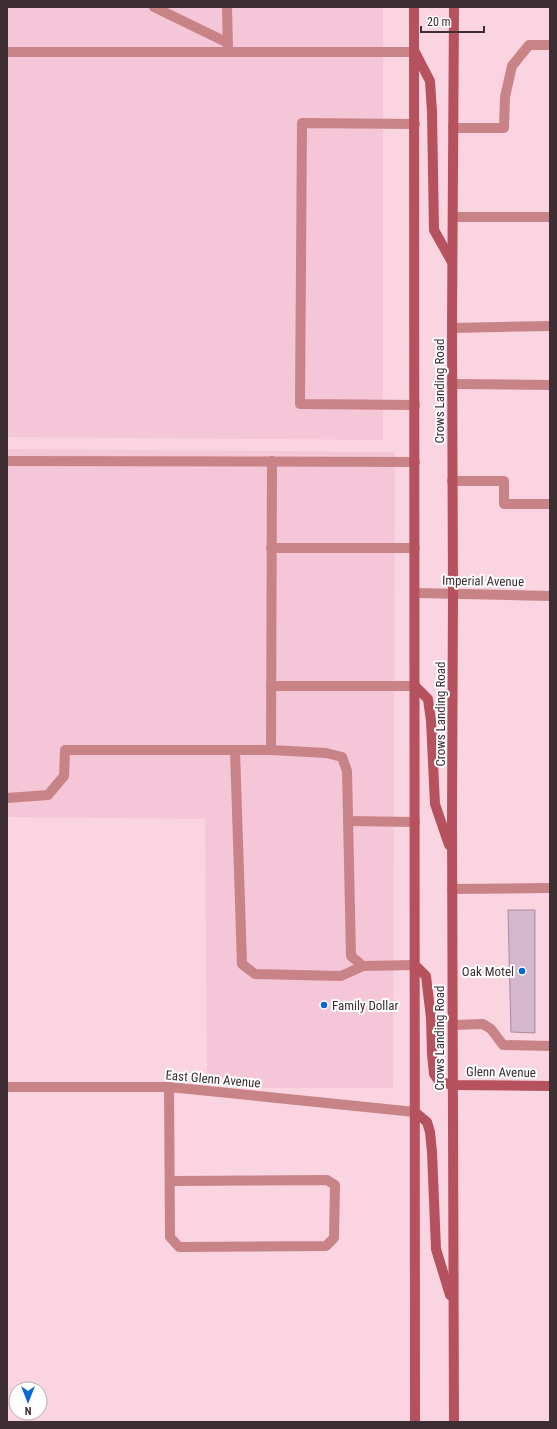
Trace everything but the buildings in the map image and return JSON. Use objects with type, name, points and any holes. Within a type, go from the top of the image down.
[{"type":"main road","name":"Crows Landing Road","points":[[414,7],[415,1422]]},
{"type":"main road","name":"Crows Landing Road","points":[[454,7],[452,264],[452,1085],[454,1422]]},
{"type":"main road","points":[[415,52],[430,81],[434,230],[452,264]]},
{"type":"main road","points":[[415,686],[428,698],[431,721],[435,804],[452,852]]},
{"type":"main road","points":[[415,965],[426,976],[431,1018],[434,1074],[439,1081],[452,1085]]},
{"type":"main road","name":"Glenn Avenue","points":[[452,1085],[550,1086]]},
{"type":"main road","points":[[415,1112],[427,1122],[430,1132],[436,1250],[453,1305]]},
{"type":"street","points":[[154,7],[228,48]]},
{"type":"street","points":[[227,7],[228,48]]},
{"type":"street","points":[[453,128],[504,128],[505,97],[512,66],[529,45],[550,45]]},
{"type":"street","points":[[7,52],[228,48],[415,52]]},
{"type":"street","points":[[415,124],[302,122],[300,404],[415,405]]},
{"type":"street","points":[[453,217],[550,217]]},
{"type":"street","points":[[452,328],[550,326]]},
{"type":"street","points":[[452,384],[550,385]]},
{"type":"street","points":[[7,461],[415,462]]},
{"type":"street","points":[[271,750],[272,461]]},
{"type":"street","points":[[452,481],[504,481],[504,504],[550,504]]},
{"type":"street","points":[[271,548],[415,548]]},
{"type":"street","name":"Imperial Avenue","points":[[415,593],[550,596]]},
{"type":"street","points":[[271,686],[415,686]]},
{"type":"street","points":[[7,798],[48,795],[64,776],[65,750],[271,750],[326,753],[342,757],[347,772],[351,956],[363,966]]},
{"type":"street","points":[[235,750],[242,964],[254,974],[341,976],[363,966],[415,965]]},
{"type":"street","points":[[348,821],[415,822]]},
{"type":"street","points":[[452,889],[550,888]]},
{"type":"street","points":[[453,1025],[483,1024],[491,1029],[503,1045],[550,1046]]},
{"type":"street","name":"East Glenn Avenue","points":[[7,1087],[169,1087],[415,1112]]},
{"type":"street","points":[[169,1087],[170,1237],[179,1247],[326,1246],[334,1238],[335,1185],[327,1180],[170,1181]]},
{"type":"shaded area","points":[[7,7],[383,7],[383,440],[7,437]]},
{"type":"shaded area","points":[[7,449],[395,452],[393,1088],[257,1088],[207,1073],[205,819],[7,817]]},
{"type":"place","name":"Oak Motel","points":[[522,971]]},
{"type":"place","name":"Family Dollar","points":[[324,1005]]}]
